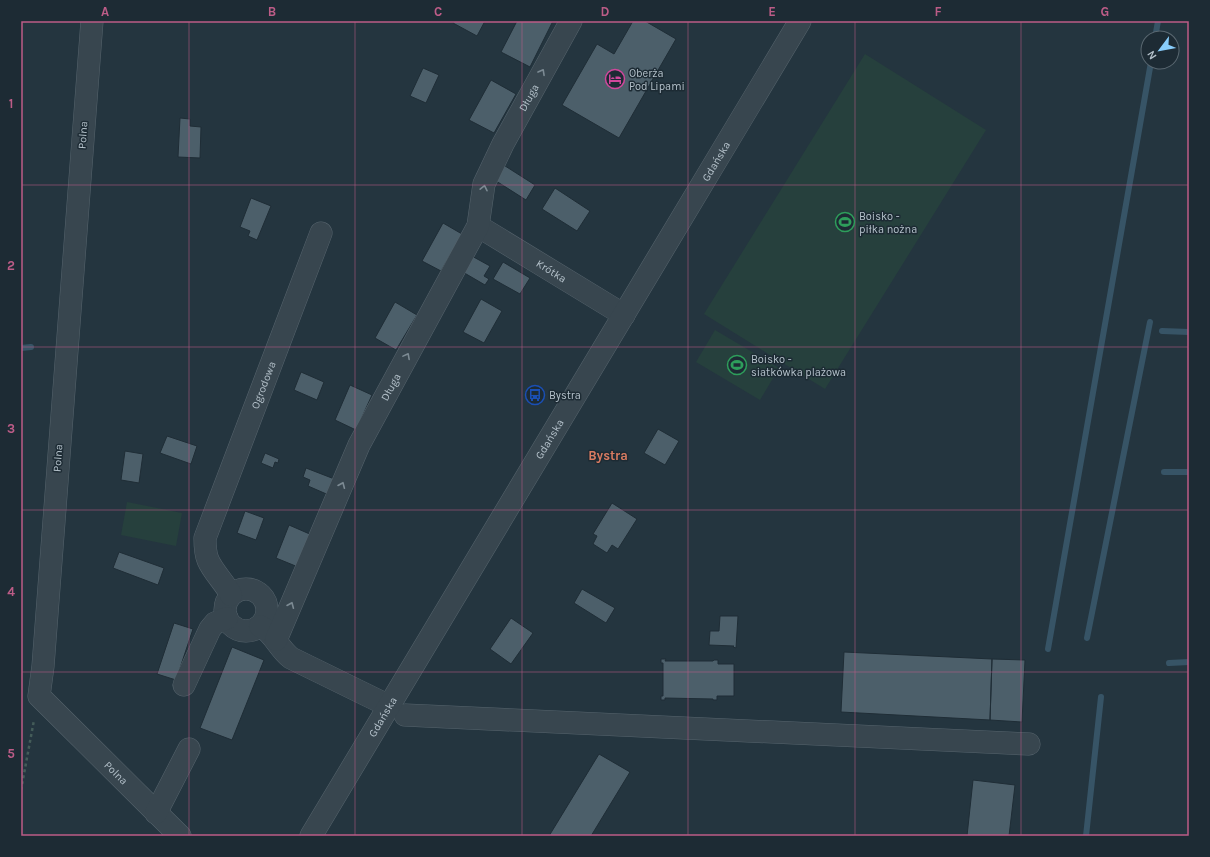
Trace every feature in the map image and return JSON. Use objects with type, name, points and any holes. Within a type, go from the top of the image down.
[{"type":"street","name":"Polna","points":[[92,21],[39,696],[180,836]]},
{"type":"street","name":"Długa","points":[[276,640],[359,445],[478,226],[484,184],[503,144],[571,21]]},
{"type":"street","name":"Gdańska","points":[[311,836],[397,711],[624,315],[800,21]]},
{"type":"street","name":"Krótka","points":[[478,226],[624,315]]},
{"type":"street","name":"Ogrodowa","points":[[231,595],[227,586],[213,569],[206,552],[205,538],[321,233]]},
{"type":"street","points":[[248,589],[260,594],[265,600],[267,614],[260,626],[250,631],[239,630],[234,627],[227,618],[225,607],[231,595],[241,590],[248,589]]},
{"type":"street","points":[[184,685],[210,629],[215,623],[227,618]]},
{"type":"street","points":[[260,626],[270,633],[284,653],[291,658],[397,711],[1029,744]]},
{"type":"street","points":[[156,813],[189,749]]},
{"type":"path","points":[[21,790],[39,696]]},
{"type":"green space","name":"Boisko - piłka nożna","points":[[865,54],[986,130],[825,389],[704,314]]},
{"type":"green space","name":"Boisko - siatkówka plażowa","points":[[715,330],[779,368],[760,400],[696,362]]},
{"type":"green space","points":[[127,502],[182,513],[176,546],[121,535]]},
{"type":"building","points":[[454,21],[485,21],[477,36],[453,23]]},
{"type":"building","points":[[517,21],[553,21],[530,67],[501,52]]},
{"type":"building","name":"Oberża Pod Lipami","points":[[633,21],[645,21],[676,39],[619,138],[562,105],[597,44],[614,54]]},
{"type":"building","points":[[423,68],[439,75],[426,103],[410,96]]},
{"type":"building","points":[[491,80],[516,94],[494,133],[469,120]]},
{"type":"building","points":[[180,118],[190,119],[190,126],[201,127],[200,158],[178,157]]},
{"type":"building","points":[[502,164],[535,185],[526,200],[493,179]]},
{"type":"building","points":[[555,188],[590,211],[577,231],[542,209]]},
{"type":"building","points":[[251,198],[271,206],[257,240],[248,236],[250,231],[240,227]]},
{"type":"building","points":[[443,223],[462,234],[441,271],[422,261]]},
{"type":"building","points":[[470,255],[490,266],[484,276],[489,279],[485,285],[461,271]]},
{"type":"building","points":[[503,262],[530,278],[520,294],[493,279]]},
{"type":"building","points":[[481,299],[502,311],[484,343],[463,332]]},
{"type":"building","points":[[395,302],[417,315],[396,350],[375,338]]},
{"type":"building","points":[[301,372],[324,382],[317,400],[294,390]]},
{"type":"building","points":[[350,385],[372,395],[356,430],[335,420]]},
{"type":"building","points":[[658,429],[679,441],[665,465],[644,453]]},
{"type":"building","points":[[167,436],[197,446],[191,464],[160,453]]},
{"type":"building","points":[[125,451],[143,454],[139,483],[121,480]]},
{"type":"building","points":[[265,453],[279,459],[278,463],[275,462],[273,468],[261,463]]},
{"type":"building","points":[[306,468],[337,480],[331,496],[308,486],[310,480],[303,477]]},
{"type":"building","points":[[612,503],[637,519],[618,549],[612,545],[607,553],[593,544],[597,536],[593,534]]},
{"type":"building","points":[[245,511],[264,518],[256,540],[237,533]]},
{"type":"building","points":[[289,525],[312,535],[298,567],[276,558]]},
{"type":"building","points":[[119,552],[164,568],[158,585],[113,568]]},
{"type":"building","points":[[582,589],[615,608],[606,623],[574,603]]},
{"type":"building","points":[[720,616],[738,616],[736,648],[733,647],[734,646],[709,645],[710,631],[719,631]]},
{"type":"building","points":[[511,618],[533,633],[511,664],[490,649]]},
{"type":"building","points":[[174,623],[193,629],[176,680],[157,674]]},
{"type":"building","points":[[232,647],[264,660],[232,740],[200,728]]},
{"type":"building","points":[[844,652],[992,659],[990,720],[841,712]]},
{"type":"building","points":[[661,659],[666,659],[665,661],[718,660],[718,664],[734,664],[734,696],[717,696],[717,700],[665,698],[665,700],[661,700],[661,696],[663,696],[663,663],[661,663]]},
{"type":"building","points":[[992,659],[1025,660],[1022,722],[990,720]]},
{"type":"building","points":[[599,754],[630,772],[591,836],[549,836]]},
{"type":"building","points":[[973,780],[1015,785],[1009,836],[967,836]]},
{"type":"waterway","points":[[1156,30],[1158,21]]},
{"type":"waterway","points":[[1048,649],[1150,70]]},
{"type":"waterway","points":[[1087,638],[1150,322]]},
{"type":"waterway","points":[[1162,331],[1189,332]]},
{"type":"waterway","points":[[21,348],[31,347]]},
{"type":"waterway","points":[[1164,472],[1189,472]]},
{"type":"waterway","points":[[1169,663],[1189,662]]},
{"type":"waterway","points":[[1086,836],[1101,697]]},
{"type":"place","name":"Oberża Pod Lipami","points":[[615,79]]},
{"type":"place","name":"Boisko - piłka nożna","points":[[845,222]]},
{"type":"place","name":"Boisko - siatkówka plażowa","points":[[737,365]]},
{"type":"place","name":"Bystra","points":[[535,395]]},
{"type":"district","name":"Bystra","points":[[608,455]]}]
